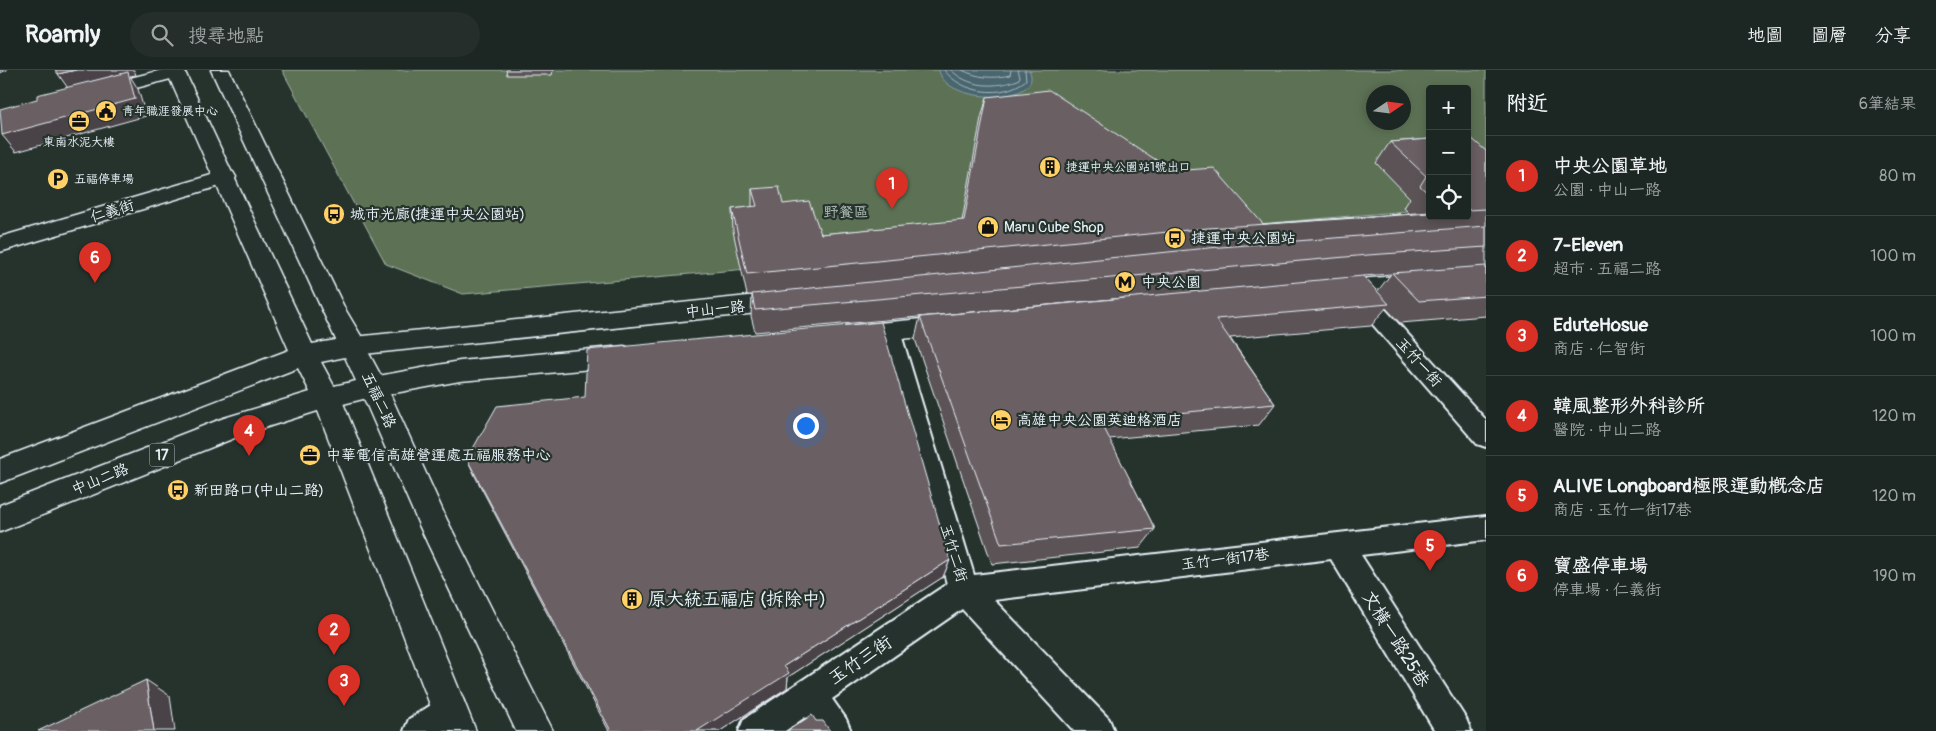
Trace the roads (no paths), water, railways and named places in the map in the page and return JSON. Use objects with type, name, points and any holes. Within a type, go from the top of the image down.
[{"type":"main road","name":"五福二路","points":[[220,70],[333,309],[354,346],[434,525],[535,731]]},
{"type":"main road","points":[[76,98],[176,71],[304,355],[327,398],[455,722]]},
{"type":"main road","name":"仁義街","points":[[0,246],[225,177]]},
{"type":"main road","points":[[1313,291],[1486,277]]},
{"type":"main road","name":"中山一路","points":[[304,355],[354,346],[811,299]]},
{"type":"main road","points":[[828,337],[977,323]]},
{"type":"main road","points":[[373,387],[460,371],[649,354]]},
{"type":"main road","points":[[0,471],[304,355]]},
{"type":"main road","name":"中山二路","points":[[0,519],[234,426],[327,398],[373,387]]},
{"type":"street","name":"玉竹一街","points":[[1352,287],[1486,438]]},
{"type":"street","name":"玉竹二街","points":[[888,331],[964,590],[1097,731]]},
{"type":"street","name":"玉竹一街17巷","points":[[964,590],[1486,528]]},
{"type":"street","name":"文橫一路25巷","points":[[1339,546],[1454,731]]},
{"type":"street","name":"玉竹三街","points":[[756,731],[964,590]]},
{"type":"street","points":[[809,694],[834,731]]},
{"type":"street","points":[[421,731],[455,722]]},
{"type":"water","points":[[939,70],[1029,70],[1031,81],[1023,89],[1010,94],[993,96],[975,95],[958,90],[945,82]]},
{"type":"place","name":"青年職涯發展中心","points":[[106,111]]},
{"type":"place","name":"東南水泥大樓","points":[[79,121]]},
{"type":"place","name":"捷運中央公園站1號出口","points":[[1050,167]]},
{"type":"place","name":"五福停車場","points":[[58,179]]},
{"type":"place","name":"中央公園草地","points":[[892,209]]},
{"type":"place","name":"城市光廊(捷運中央公園站)","points":[[334,214]]},
{"type":"place","name":"Maru Cube Shop","points":[[988,227]]},
{"type":"place","name":"捷運中央公園站","points":[[1175,238]]},
{"type":"place","name":"中央公園","points":[[1125,282]]},
{"type":"place","name":"寶盛停車場","points":[[95,283]]},
{"type":"place","name":"高雄中央公園英迪格酒店","points":[[1001,420]]},
{"type":"place","name":"中華電信高雄營運處五福服務中心","points":[[310,455]]},
{"type":"place","name":"韓風整形外科診所","points":[[249,456]]},
{"type":"place","name":"新田路口(中山二路)","points":[[178,490]]},
{"type":"place","name":"ALIVE Longboard極限運動概念店","points":[[1430,571]]},
{"type":"place","name":"原大統五福店 (拆除中)","points":[[632,599]]},
{"type":"place","name":"7-Eleven","points":[[334,655]]},
{"type":"place","name":"EduteHosue","points":[[344,706]]},
{"type":"park label","name":"野餐區","points":[[846,212]]}]
